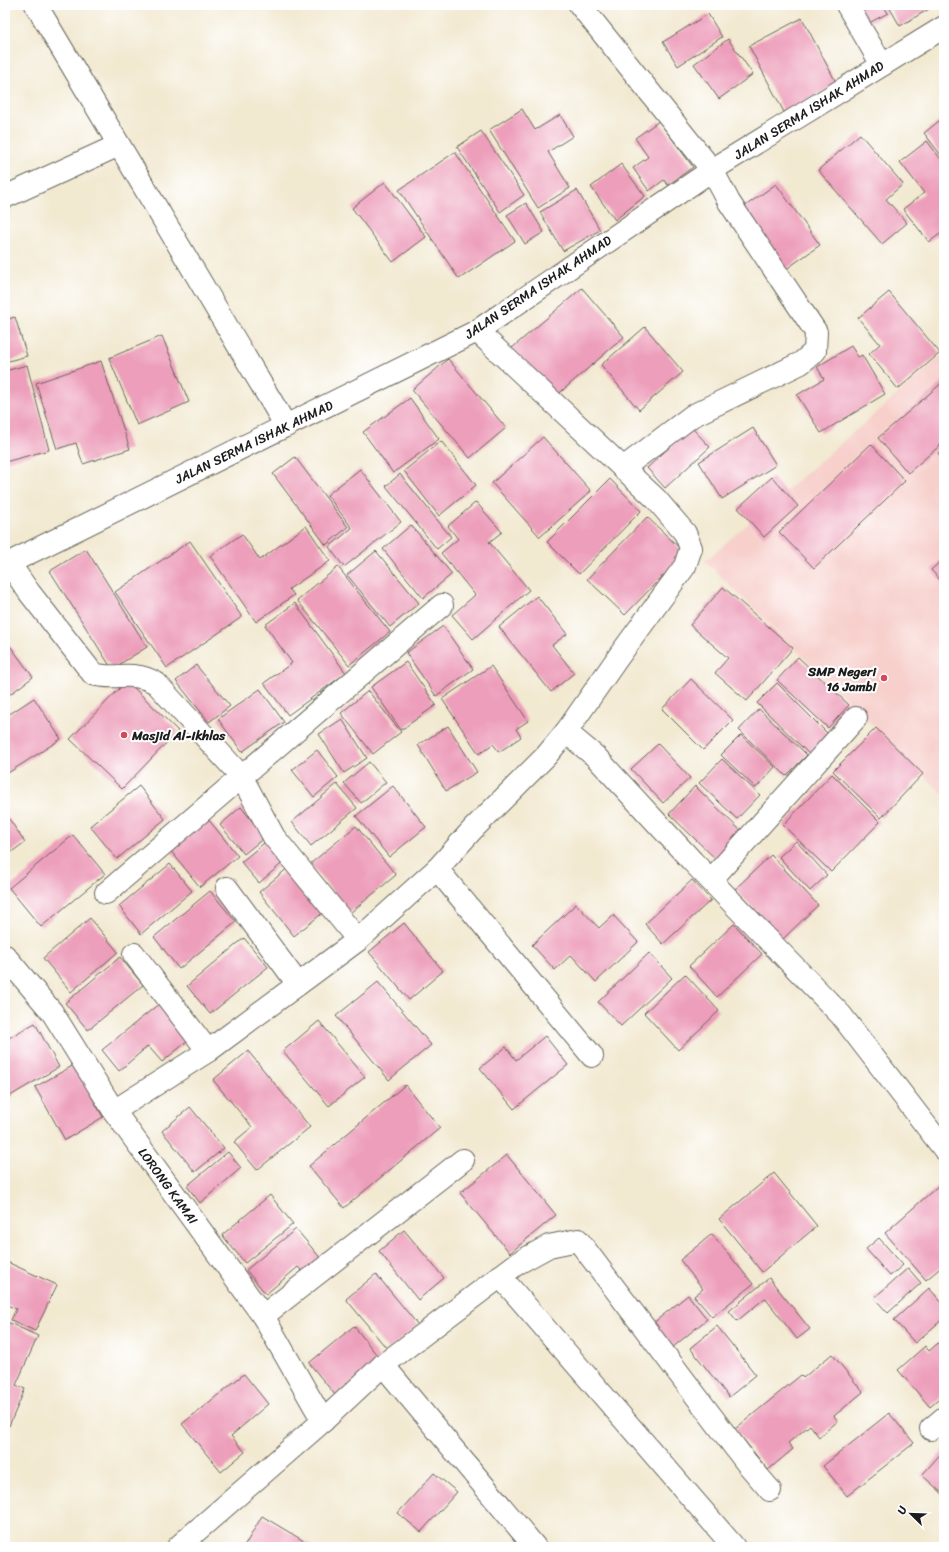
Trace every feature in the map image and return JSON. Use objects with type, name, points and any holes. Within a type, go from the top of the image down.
[{"type":"street","points":[[36,5],[286,426]]},
{"type":"street","points":[[580,5],[712,170],[728,202],[816,332],[815,351],[801,363],[692,416],[623,468]]},
{"type":"street","points":[[847,5],[882,65]]},
{"type":"street","name":"JALAN SERMA ISHAK AHMAD","points":[[7,564],[477,331],[712,170],[944,27]]},
{"type":"street","points":[[5,196],[119,145]]},
{"type":"street","points":[[114,1111],[208,1051],[358,940],[437,869],[473,829],[546,756],[566,732],[619,656],[685,566],[691,548],[685,533],[656,499],[477,331]]},
{"type":"street","points":[[7,564],[92,674],[103,677],[134,675],[146,677],[156,683],[241,776],[274,837],[358,940]]},
{"type":"street","points":[[106,893],[442,605]]},
{"type":"street","points":[[711,880],[856,718]]},
{"type":"street","points":[[566,732],[596,757],[711,880],[841,1015],[944,1149]]},
{"type":"street","points":[[437,869],[592,1056]]},
{"type":"street","points":[[227,888],[298,984]]},
{"type":"street","points":[[134,954],[208,1051]]},
{"type":"street","name":"LORONG KAMAI","points":[[5,956],[52,1012],[114,1111],[263,1316],[323,1421]]},
{"type":"street","points":[[263,1316],[463,1160]]},
{"type":"street","points":[[178,1547],[323,1421],[383,1365],[518,1263],[549,1246],[578,1240],[741,1456],[770,1490]]},
{"type":"street","points":[[500,1276],[734,1547]]},
{"type":"street","points":[[383,1365],[535,1547]]},
{"type":"shaded area","name":"SMP Negeri 16 Jambi","points":[[944,354],[944,795],[705,561]]},
{"type":"building","points":[[856,5],[883,5],[888,13],[867,24]]},
{"type":"building","points":[[888,5],[927,5],[929,9],[900,26]]},
{"type":"building","points":[[708,14],[722,37],[678,66],[663,42]]},
{"type":"building","points":[[802,18],[837,84],[784,112],[749,46]]},
{"type":"building","points":[[728,39],[753,74],[719,99],[694,64]]},
{"type":"building","points":[[522,109],[535,130],[560,115],[573,136],[548,152],[570,188],[538,208],[489,130]]},
{"type":"building","points":[[944,117],[944,159],[924,133]]},
{"type":"building","points":[[659,121],[693,167],[668,185],[664,180],[649,191],[633,168],[648,157],[635,138]]},
{"type":"building","points":[[481,131],[524,195],[500,212],[457,147]]},
{"type":"building","points":[[860,134],[903,184],[886,199],[907,223],[882,244],[818,170]]},
{"type":"building","points":[[927,141],[944,163],[944,231],[929,242],[903,209],[924,193],[900,162]]},
{"type":"building","points":[[455,152],[515,241],[459,279],[399,190]]},
{"type":"building","points":[[621,164],[645,196],[615,220],[591,187]]},
{"type":"building","points":[[385,182],[426,237],[393,262],[352,208]]},
{"type":"building","points":[[776,184],[820,245],[785,270],[741,209]]},
{"type":"building","points":[[577,190],[600,230],[563,251],[540,212]]},
{"type":"building","points":[[526,203],[544,232],[525,244],[507,215]]},
{"type":"building","points":[[582,288],[624,337],[555,397],[512,348]]},
{"type":"building","points":[[889,292],[940,353],[898,389],[869,354],[880,344],[858,318]]},
{"type":"building","points":[[15,317],[27,356],[5,362],[5,320]]},
{"type":"building","points":[[645,327],[683,372],[639,410],[601,365]]},
{"type":"building","points":[[162,336],[189,402],[137,425],[109,358]]},
{"type":"building","points":[[851,346],[858,357],[862,355],[885,394],[821,433],[797,395],[824,379],[817,367]]},
{"type":"building","points":[[448,359],[506,428],[470,458],[412,390]]},
{"type":"building","points":[[101,361],[130,449],[83,464],[76,443],[57,449],[36,383]]},
{"type":"building","points":[[27,365],[49,450],[5,462],[5,371]]},
{"type":"building","points":[[944,381],[944,442],[908,473],[878,438]]},
{"type":"building","points":[[410,398],[439,439],[393,473],[363,432]]},
{"type":"building","points":[[691,427],[710,447],[665,488],[647,468]]},
{"type":"building","points":[[753,428],[776,465],[722,499],[699,462]]},
{"type":"building","points":[[543,437],[591,491],[540,537],[492,483]]},
{"type":"building","points":[[441,441],[476,485],[439,516],[404,471]]},
{"type":"building","points":[[871,444],[905,481],[814,568],[779,532]]},
{"type":"building","points":[[944,448],[944,461],[938,453]]},
{"type":"building","points":[[295,457],[348,527],[326,545],[273,474]]},
{"type":"building","points":[[360,469],[401,522],[344,567],[329,547],[352,528],[327,495]]},
{"type":"building","points":[[400,474],[451,537],[437,549],[386,486]]},
{"type":"building","points":[[772,477],[798,506],[764,537],[738,508]]},
{"type":"building","points":[[610,479],[641,511],[579,574],[547,542]]},
{"type":"building","points":[[476,502],[502,532],[489,542],[529,590],[473,639],[452,615],[475,595],[441,553],[458,539],[448,526]]},
{"type":"building","points":[[647,517],[685,553],[625,615],[587,579]]},
{"type":"building","points":[[411,525],[452,574],[423,598],[383,549]]},
{"type":"building","points":[[306,526],[330,561],[289,589],[294,595],[256,622],[210,556],[242,534],[260,560]]},
{"type":"building","points":[[190,541],[242,617],[167,668],[115,592]]},
{"type":"building","points":[[86,549],[147,647],[112,669],[50,571]]},
{"type":"building","points":[[376,551],[419,603],[390,627],[347,575]]},
{"type":"building","points":[[944,558],[944,584],[931,570]]},
{"type":"building","points":[[338,567],[390,632],[349,665],[297,600]]},
{"type":"building","points":[[723,587],[793,648],[747,701],[715,673],[728,658],[690,625]]},
{"type":"building","points":[[537,596],[567,634],[552,645],[574,673],[551,692],[499,627]]},
{"type":"building","points":[[295,603],[346,673],[288,715],[264,683],[292,663],[265,625]]},
{"type":"building","points":[[443,626],[473,669],[436,696],[406,653]]},
{"type":"building","points":[[5,639],[33,677],[5,698]]},
{"type":"building","points":[[798,657],[849,705],[828,728],[777,680]]},
{"type":"building","points":[[406,662],[436,705],[401,730],[371,687]]},
{"type":"building","points":[[196,665],[230,706],[209,722],[176,681]]},
{"type":"building","points":[[491,666],[528,721],[516,729],[521,737],[499,752],[493,744],[479,754],[442,699]]},
{"type":"building","points":[[691,679],[733,720],[703,750],[662,709]]},
{"type":"building","name":"Masjid Al-Ikhlas","points":[[127,681],[178,731],[122,789],[70,739]]},
{"type":"building","points":[[777,683],[829,735],[810,755],[757,703]]},
{"type":"building","points":[[260,689],[284,722],[242,752],[218,719]]},
{"type":"building","points":[[368,691],[401,732],[373,754],[341,713]]},
{"type":"building","points":[[34,698],[61,739],[8,773],[5,768],[5,717]]},
{"type":"building","points":[[759,709],[807,755],[786,776],[739,730]]},
{"type":"building","points":[[342,719],[367,758],[344,773],[319,734]]},
{"type":"building","points":[[448,726],[477,772],[446,791],[418,745]]},
{"type":"building","points":[[876,728],[923,774],[881,818],[833,771]]},
{"type":"building","points":[[741,735],[775,767],[756,788],[721,755]]},
{"type":"building","points":[[658,744],[690,778],[663,803],[631,769]]},
{"type":"building","points":[[317,750],[338,777],[314,797],[292,770]]},
{"type":"building","points":[[722,759],[760,795],[737,819],[699,783]]},
{"type":"building","points":[[369,762],[386,782],[361,803],[344,783]]},
{"type":"building","points":[[832,774],[880,822],[831,872],[783,825]]},
{"type":"building","points":[[337,784],[357,808],[311,846],[292,822]]},
{"type":"building","points":[[139,786],[165,819],[117,859],[90,826]]},
{"type":"building","points":[[393,786],[426,827],[389,857],[356,816]]},
{"type":"building","points":[[695,786],[745,835],[719,862],[669,814]]},
{"type":"building","points":[[241,807],[265,837],[244,854],[220,825]]},
{"type":"building","points":[[5,813],[25,842],[5,857]]},
{"type":"building","points":[[208,819],[238,856],[200,887],[170,850]]},
{"type":"building","points":[[356,826],[396,875],[350,913],[310,864]]},
{"type":"building","points":[[73,835],[105,874],[41,927],[9,888]]},
{"type":"building","points":[[269,839],[286,860],[259,883],[241,862]]},
{"type":"building","points":[[796,841],[827,875],[810,891],[779,857]]},
{"type":"building","points":[[771,855],[818,905],[783,939],[735,889]]},
{"type":"building","points":[[170,864],[192,891],[141,934],[119,906]]},
{"type":"building","points":[[289,867],[325,911],[294,936],[259,892]]},
{"type":"building","points":[[692,880],[711,900],[663,944],[645,924]]},
{"type":"building","points":[[210,891],[236,922],[179,969],[154,937]]},
{"type":"building","points":[[576,904],[599,928],[613,915],[638,942],[596,982],[571,955],[555,970],[532,945]]},
{"type":"building","points":[[90,918],[118,952],[71,992],[43,958]]},
{"type":"building","points":[[404,923],[443,971],[409,1000],[369,952]]},
{"type":"building","points":[[734,924],[762,954],[717,997],[689,966]]},
{"type":"building","points":[[244,938],[268,967],[210,1014],[187,986]]},
{"type":"building","points":[[649,953],[672,978],[621,1026],[598,1002]]},
{"type":"building","points":[[120,957],[143,985],[88,1030],[65,1003]]},
{"type":"building","points":[[685,974],[719,1011],[678,1050],[644,1013]]},
{"type":"building","points":[[378,982],[431,1045],[389,1080],[336,1016]]},
{"type":"building","points":[[160,1003],[189,1040],[162,1062],[148,1046],[119,1071],[102,1050]]},
{"type":"building","points":[[319,1021],[365,1077],[329,1106],[283,1051]]},
{"type":"building","points":[[35,1023],[59,1067],[5,1099],[5,1040]]},
{"type":"building","points":[[545,1036],[568,1065],[514,1109],[480,1068],[506,1047],[516,1060]]},
{"type":"building","points":[[248,1051],[310,1127],[257,1170],[234,1142],[252,1127],[213,1080]]},
{"type":"building","points":[[74,1065],[103,1117],[65,1140],[35,1087]]},
{"type":"building","points":[[405,1085],[440,1128],[344,1208],[309,1166]]},
{"type":"building","points":[[190,1107],[224,1148],[195,1172],[162,1131]]},
{"type":"building","points":[[228,1152],[241,1168],[200,1203],[187,1186]]},
{"type":"building","points":[[507,1155],[556,1215],[510,1253],[460,1193]]},
{"type":"building","points":[[774,1173],[817,1226],[762,1272],[719,1219]]},
{"type":"building","points":[[939,1185],[944,1191],[944,1265],[926,1280],[885,1233]]},
{"type":"building","points":[[270,1195],[293,1224],[245,1263],[222,1235]]},
{"type":"building","points":[[296,1229],[323,1261],[306,1275],[298,1267],[266,1294],[246,1270]]},
{"type":"building","points":[[404,1230],[444,1278],[418,1300],[379,1251]]},
{"type":"building","points":[[712,1234],[753,1284],[712,1317],[694,1296],[703,1289],[680,1260]]},
{"type":"building","points":[[879,1238],[903,1265],[890,1276],[866,1249]]},
{"type":"building","points":[[5,1261],[57,1285],[35,1331],[11,1320],[16,1309],[5,1304]]},
{"type":"building","points":[[908,1268],[921,1283],[888,1313],[874,1298]]},
{"type":"building","points":[[376,1274],[418,1325],[388,1350],[346,1299]]},
{"type":"building","points":[[769,1278],[810,1329],[797,1339],[765,1298],[737,1321],[729,1311]]},
{"type":"building","points":[[929,1288],[944,1305],[944,1318],[915,1343],[894,1320]]},
{"type":"building","points":[[688,1295],[707,1319],[672,1348],[652,1324]]},
{"type":"building","points":[[5,1321],[38,1336],[16,1385],[25,1389],[9,1426],[5,1424]]},
{"type":"building","points":[[354,1326],[380,1359],[336,1396],[309,1363]]},
{"type":"building","points":[[717,1326],[756,1375],[729,1397],[690,1348]]},
{"type":"building","points":[[944,1338],[944,1395],[930,1407],[898,1370],[925,1346],[929,1351]]},
{"type":"building","points":[[832,1354],[863,1392],[834,1416],[838,1421],[819,1437],[810,1425],[788,1443],[793,1449],[768,1470],[735,1429],[801,1375],[803,1378]]},
{"type":"building","points":[[244,1374],[268,1404],[231,1436],[245,1452],[221,1472],[182,1424]]},
{"type":"building","points":[[889,1413],[914,1443],[847,1496],[823,1466]]},
{"type":"building","points":[[944,1450],[944,1495],[922,1475]]},
{"type":"building","points":[[434,1473],[457,1492],[421,1532],[398,1513]]},
{"type":"building","points":[[262,1516],[314,1547],[244,1547]]},
{"type":"place","name":"SMP Negeri 16 Jambi","points":[[884,678]]},
{"type":"place","name":"Masjid Al-Ikhlas","points":[[124,735]]}]
